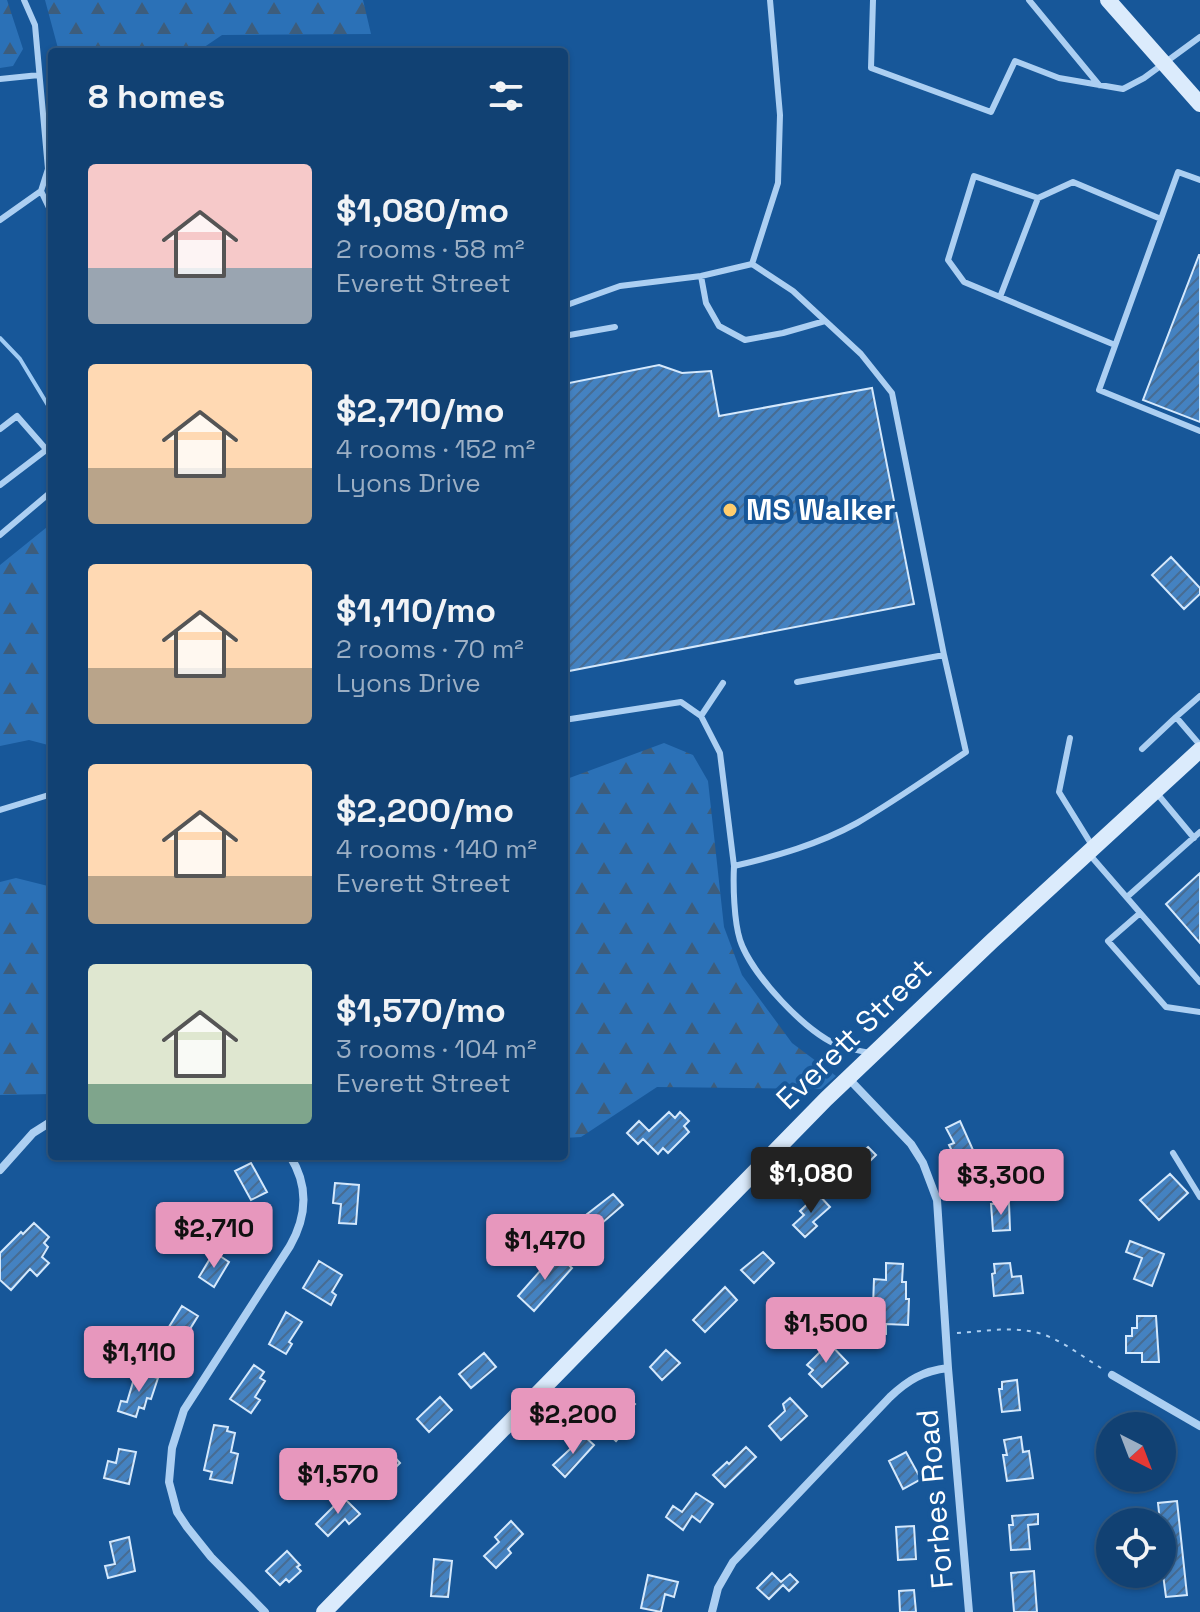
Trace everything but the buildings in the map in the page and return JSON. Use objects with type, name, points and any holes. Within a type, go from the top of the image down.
[{"type":"street","points":[[1108,0],[1200,104]]},
{"type":"street","name":"Everett Street","points":[[324,1612],[847,1078],[1200,748]]},
{"type":"street","name":"Forbes Road","points":[[847,1078],[911,1144],[937,1200],[969,1612]]},
{"type":"street","points":[[0,1170],[33,1133],[48,1124]]},
{"type":"street","points":[[265,1612],[211,1557],[187,1527],[177,1512],[169,1482],[172,1448],[184,1410],[299,1228],[304,1192],[292,1160]]},
{"type":"street","points":[[712,1612],[718,1588],[733,1562],[890,1397],[908,1380],[929,1370],[948,1368]]},
{"type":"street","points":[[1112,1375],[1200,1426]]},
{"type":"lane","points":[[0,220],[41,191],[48,169],[35,25],[24,0]]},
{"type":"lane","points":[[752,264],[778,183],[780,115],[770,0]]},
{"type":"lane","points":[[873,0],[871,68],[991,112],[1015,61],[1059,78],[1123,89],[1144,78],[1200,37]]},
{"type":"lane","points":[[1029,0],[1099,85]]},
{"type":"lane","points":[[0,79],[39,75]]},
{"type":"lane","points":[[1200,180],[1178,172],[1099,390],[1200,431]]},
{"type":"lane","points":[[1115,345],[964,282],[948,260],[974,176],[1038,198],[1073,182],[1161,219]]},
{"type":"lane","points":[[41,191],[48,206]]},
{"type":"lane","points":[[1000,297],[1038,198]]},
{"type":"lane","points":[[568,305],[620,286],[701,276],[752,264],[793,291],[861,354],[892,393],[966,752],[854,824],[774,857],[734,866]]},
{"type":"lane","points":[[701,276],[706,303],[719,326],[745,340],[825,321]]},
{"type":"lane","points":[[568,335],[615,327]]},
{"type":"lane","points":[[0,429],[17,416],[46,450],[0,485]]},
{"type":"lane","points":[[0,535],[48,494]]},
{"type":"lane","points":[[797,682],[944,655]]},
{"type":"lane","points":[[701,716],[723,683]]},
{"type":"lane","points":[[1142,749],[1200,696]]},
{"type":"lane","points":[[568,719],[681,702],[701,716],[720,753],[734,866],[739,939],[752,964],[777,998],[838,1045],[872,1054]]},
{"type":"lane","points":[[1176,717],[1200,748]]},
{"type":"lane","points":[[1070,738],[1059,792],[1091,850],[1139,914],[1200,982]]},
{"type":"lane","points":[[1127,897],[1197,835],[1155,791]]},
{"type":"lane","points":[[0,810],[48,795]]},
{"type":"lane","points":[[1139,914],[1108,941],[1166,1007],[1200,1012]]},
{"type":"lane","points":[[1173,1153],[1200,1197]]},
{"type":"path","points":[[947,1334],[1001,1329],[1039,1334],[1051,1337],[1112,1375]]},
{"type":"green space","points":[[0,0],[7,0],[23,49],[13,66],[0,68]]},
{"type":"green space","points":[[45,0],[363,0],[371,34],[222,35],[203,48],[58,48]]},
{"type":"green space","points":[[48,526],[48,745],[29,740],[0,746],[0,565]]},
{"type":"green space","points":[[664,743],[693,755],[708,781],[724,927],[742,975],[792,1043],[836,1076],[821,1089],[657,1087],[581,1137],[568,1138],[568,779]]},
{"type":"green space","points":[[16,878],[48,886],[48,1094],[0,1095],[0,882]]},
{"type":"waterway","points":[[0,338],[20,359],[48,405]]},
{"type":"place","name":"MS Walker","points":[[730,510]]}]
